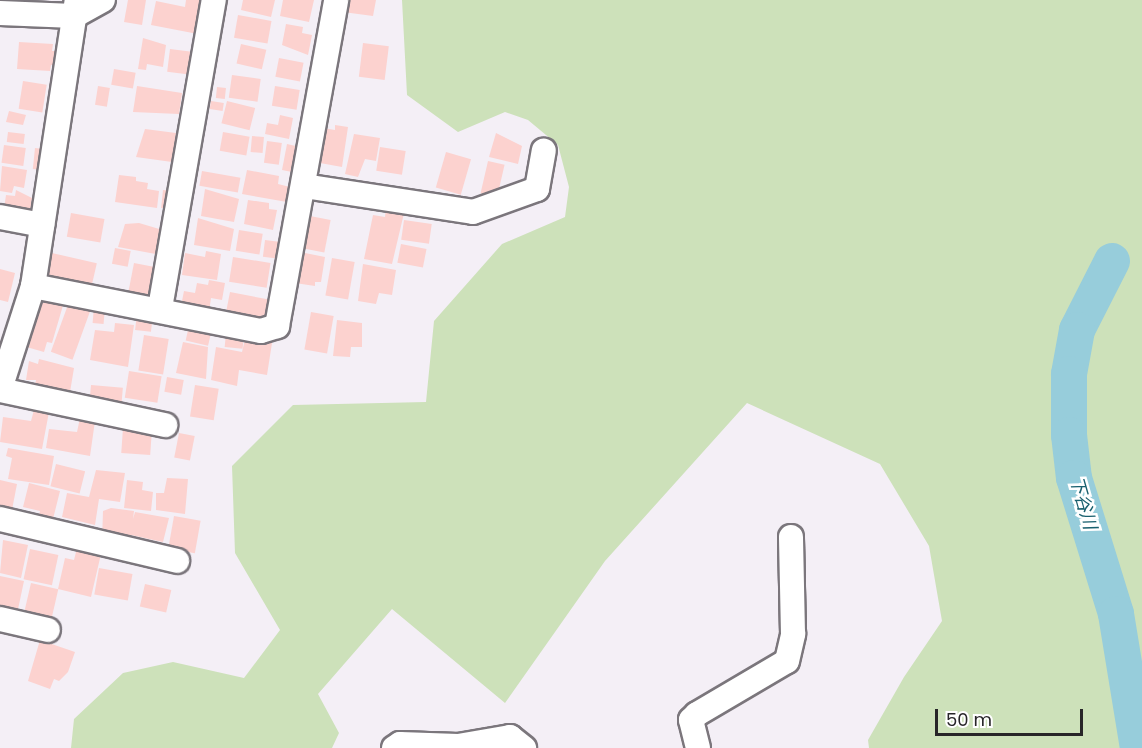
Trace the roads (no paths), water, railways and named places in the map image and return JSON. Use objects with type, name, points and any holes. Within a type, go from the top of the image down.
[{"type":"street","points":[[0,13],[76,8],[103,0]]},
{"type":"street","points":[[160,308],[214,0]]},
{"type":"street","points":[[33,286],[160,308],[261,331],[277,326],[336,0]]},
{"type":"street","points":[[76,8],[33,286],[0,389],[165,425]]},
{"type":"street","points":[[304,186],[472,212],[537,189],[544,151]]},
{"type":"street","points":[[0,217],[42,225]]},
{"type":"street","points":[[0,519],[177,561]]},
{"type":"street","points":[[698,748],[691,720],[697,714],[787,661],[793,634],[792,537]]},
{"type":"street","points":[[0,619],[48,630]]},
{"type":"street","points":[[394,748],[400,744],[458,746],[510,738],[524,748]]},
{"type":"waterway","name":"下谷川","points":[[1112,261],[1077,330],[1069,374],[1069,435],[1074,478],[1116,614],[1138,748]]}]
